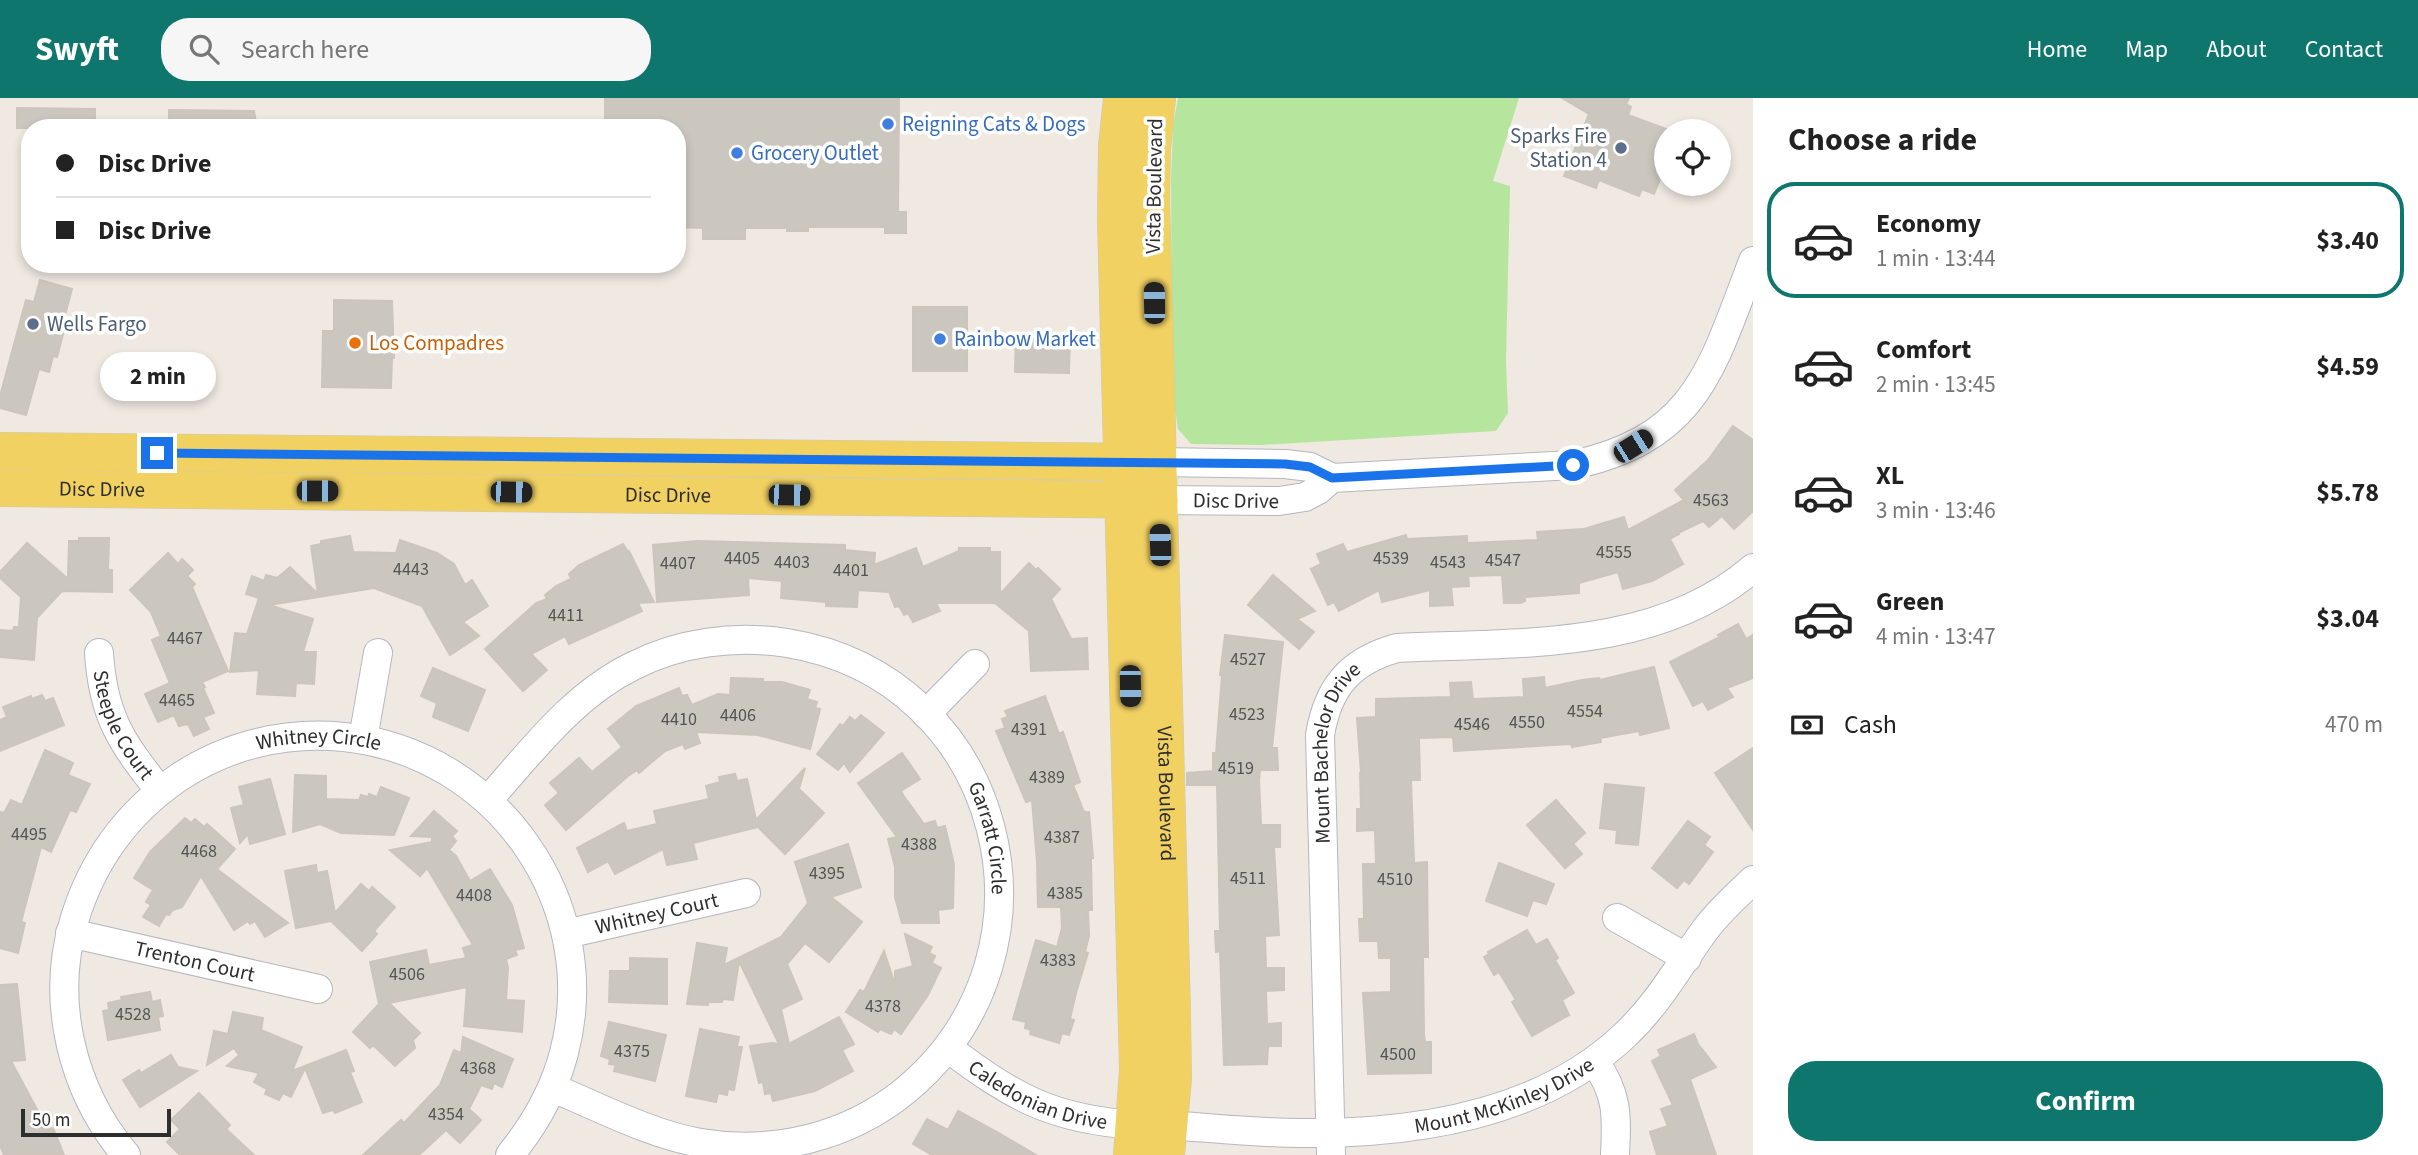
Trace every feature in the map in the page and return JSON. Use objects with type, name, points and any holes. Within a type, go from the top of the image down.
[{"type":"main road","name":"Vista Boulevard","points":[[1122,98],[1117,146],[1116,220],[1141,462]]},
{"type":"main road","name":"Vista Boulevard","points":[[1150,1143],[1173,1079],[1172,961],[1141,462],[1152,148],[1157,98]]},
{"type":"main road","name":"Disc Drive","points":[[0,451],[1141,462]]},
{"type":"main road","name":"Disc Drive","points":[[4,489],[1142,499]]},
{"type":"street","name":"Disc Drive","points":[[1141,462],[1285,464],[1310,467],[1332,478],[1573,465],[1604,458],[1633,446],[1658,431],[1680,411],[1699,388],[1713,364],[1753,261]]},
{"type":"street","name":"Disc Drive","points":[[1142,499],[1279,501],[1305,497],[1318,491],[1332,478]]},
{"type":"street","name":"Mount Bachelor Drive","points":[[1331,1144],[1320,735],[1324,714],[1342,679],[1378,653],[1398,649],[1570,638],[1640,627],[1678,613],[1715,594],[1753,568]]},
{"type":"street","name":"Garratt Circle","points":[[488,800],[557,723],[600,685],[632,666],[666,652],[701,643],[736,639],[769,640],[805,646],[868,670],[899,690],[926,713],[966,766],[981,797],[993,833],[999,870],[1000,908],[995,945],[988,970],[968,1017],[948,1048],[922,1077],[893,1101],[863,1119],[832,1132],[765,1151],[699,1143],[664,1134],[553,1087]]},
{"type":"street","name":"Steeple Court","points":[[99,653],[101,682],[108,710],[119,735],[160,791]]},
{"type":"street","points":[[363,739],[378,653]]},
{"type":"street","points":[[926,713],[975,664]]},
{"type":"street","name":"Whitney Circle","points":[[126,1155],[97,1114],[80,1077],[70,1041],[65,1006],[65,970],[70,933],[79,902],[113,839],[136,812],[160,791],[195,767],[227,752],[261,742],[306,736],[363,739],[401,749],[433,762],[460,778],[488,800],[521,836],[540,866],[556,899],[566,934],[572,977],[571,1015],[564,1053],[553,1087],[527,1134],[510,1155]]},
{"type":"street","name":"Mount McKinley Drive","points":[[1150,1143],[1299,1133],[1331,1144],[1411,1125],[1447,1120],[1502,1106],[1542,1091],[1594,1061],[1624,1037],[1651,1008],[1706,929],[1731,899],[1753,880]]},
{"type":"street","name":"Whitney Court","points":[[566,934],[746,893]]},
{"type":"street","points":[[1617,918],[1687,958]]},
{"type":"street","name":"Trenton Court","points":[[70,933],[318,989]]},
{"type":"street","name":"Caledonian Drive","points":[[948,1048],[997,1084],[1029,1101],[1150,1143]]},
{"type":"street","points":[[1594,1061],[1612,1093],[1617,1115],[1615,1155]]},
{"type":"green space","points":[[1178,98],[1519,98],[1493,181],[1510,186],[1506,360],[1508,413],[1496,431],[1261,445],[1191,444],[1178,429],[1172,390],[1171,179],[1173,126]]},
{"type":"building","points":[[605,98],[899,98],[898,212],[906,212],[906,233],[885,233],[885,227],[808,227],[808,231],[745,228],[745,239],[703,239],[703,228],[686,227],[686,119],[605,119]]},
{"type":"building","name":"Sparks Fire Station 4","points":[[1562,98],[1629,98],[1626,104],[1631,107],[1628,115],[1654,125],[1654,194],[1642,189],[1639,196],[1599,180],[1596,188],[1564,176],[1589,114]]},
{"type":"building","points":[[17,108],[95,109],[95,119],[21,119],[21,128],[17,128]]},
{"type":"building","points":[[169,110],[254,111],[255,119],[169,119]]},
{"type":"building","name":"Wells Fargo","points":[[40,280],[72,289],[57,357],[53,356],[49,372],[39,369],[26,415],[0,408],[0,396],[26,300],[34,302]]},
{"type":"building","name":"Los Compadres","points":[[334,300],[392,301],[394,358],[391,388],[322,387],[323,331],[334,331]]},
{"type":"building","name":"Rainbow Market","points":[[913,307],[967,307],[967,371],[913,371]]},
{"type":"building","points":[[1016,334],[1070,334],[1069,373],[1015,372]]},
{"type":"building","points":[[1733,426],[1753,440],[1753,511],[1734,529],[1722,516],[1709,527],[1703,521],[1678,533],[1670,539],[1683,564],[1652,581],[1623,589],[1618,572],[1579,583],[1579,593],[1525,597],[1525,601],[1520,603],[1504,603],[1502,575],[1468,576],[1469,586],[1451,587],[1453,605],[1430,606],[1430,590],[1382,602],[1379,590],[1339,611],[1334,602],[1328,605],[1311,569],[1321,564],[1317,554],[1343,544],[1347,552],[1406,535],[1407,539],[1467,536],[1467,543],[1538,540],[1537,532],[1584,529],[1624,517],[1628,530],[1684,500],[1675,490],[1708,460]]},
{"type":"building","points":[[350,536],[353,552],[396,553],[400,540],[437,553],[454,564],[465,585],[472,580],[488,606],[463,622],[479,636],[450,655],[422,606],[374,588],[269,605],[313,619],[303,652],[316,652],[314,684],[296,683],[295,696],[257,694],[259,670],[230,672],[235,633],[247,634],[259,598],[246,594],[252,576],[264,581],[266,575],[277,578],[290,567],[318,594],[311,546],[321,544],[321,541]]},
{"type":"building","points":[[79,538],[109,538],[108,570],[112,570],[112,592],[62,591],[37,618],[34,660],[0,657],[0,630],[13,631],[14,627],[19,627],[21,597],[0,578],[0,572],[27,543],[68,579],[69,541],[79,541]]},
{"type":"building","points":[[697,541],[845,545],[845,550],[875,553],[874,565],[916,548],[923,567],[959,551],[959,548],[990,548],[990,552],[1000,552],[1000,594],[1029,563],[1060,589],[1051,599],[1071,639],[1087,638],[1088,669],[1031,671],[1029,631],[995,603],[936,603],[940,611],[913,622],[908,613],[904,615],[899,606],[895,607],[889,592],[858,590],[857,607],[826,606],[826,602],[781,598],[782,581],[748,578],[749,595],[657,602],[653,545]]},
{"type":"building","points":[[623,544],[654,602],[638,603],[642,611],[569,644],[565,636],[531,654],[547,670],[523,691],[485,649],[536,603],[547,599],[545,595],[556,586],[571,579],[569,574],[579,565]]},
{"type":"building","points":[[168,553],[178,564],[182,559],[193,570],[187,576],[195,584],[192,587],[228,671],[202,682],[214,713],[203,717],[209,729],[194,736],[188,724],[179,726],[174,715],[158,722],[145,694],[170,683],[152,640],[161,636],[151,612],[130,590]]},
{"type":"building","points":[[1273,575],[1315,611],[1297,619],[1314,632],[1299,649],[1248,605]]},
{"type":"building","points":[[1738,624],[1746,639],[1753,635],[1753,678],[1727,688],[1733,697],[1708,710],[1703,701],[1693,706],[1670,662],[1720,637],[1718,635]]},
{"type":"building","points":[[1225,635],[1283,642],[1272,748],[1277,748],[1278,770],[1260,770],[1259,780],[1261,825],[1280,825],[1280,847],[1274,847],[1279,935],[1265,936],[1266,968],[1284,968],[1284,990],[1266,991],[1267,1024],[1281,1023],[1281,1046],[1268,1046],[1267,1064],[1224,1065],[1220,951],[1216,952],[1215,931],[1220,931],[1217,785],[1187,785],[1187,773],[1213,771]]},
{"type":"building","points":[[1654,667],[1669,728],[1640,735],[1639,731],[1600,738],[1601,742],[1572,747],[1571,744],[1454,751],[1453,737],[1419,738],[1420,780],[1411,780],[1414,863],[1427,862],[1428,957],[1423,957],[1424,1034],[1425,1042],[1431,1042],[1431,1073],[1368,1074],[1363,993],[1391,992],[1391,958],[1379,958],[1378,941],[1360,941],[1359,919],[1364,919],[1363,864],[1376,864],[1375,830],[1357,831],[1357,809],[1361,809],[1361,773],[1357,718],[1376,717],[1376,699],[1451,697],[1450,683],[1471,682],[1473,699],[1524,697],[1523,679],[1544,677],[1545,688],[1582,680],[1600,680]]},
{"type":"building","points":[[433,668],[485,690],[468,731],[433,717],[437,703],[421,696]]},
{"type":"building","points":[[731,678],[763,679],[763,682],[782,682],[810,690],[807,699],[817,702],[815,708],[820,709],[810,749],[758,735],[696,732],[700,743],[685,749],[683,744],[665,751],[639,773],[637,770],[628,776],[566,830],[545,805],[559,793],[550,783],[579,758],[592,772],[622,747],[608,729],[636,706],[679,688],[682,696],[687,695],[692,705],[718,694],[730,695]]},
{"type":"building","points":[[42,695],[45,701],[53,698],[64,725],[0,751],[0,720],[7,717],[3,707],[31,696],[32,699]]},
{"type":"building","points":[[1045,696],[1059,734],[1063,732],[1080,782],[1073,785],[1084,812],[1089,812],[1093,858],[1092,910],[1088,910],[1089,936],[1085,952],[1088,953],[1070,1019],[1074,1020],[1069,1035],[1062,1033],[1059,1043],[1030,1034],[1031,1030],[1025,1028],[1026,1022],[1013,1019],[1036,940],[1057,947],[1062,928],[1061,907],[1038,907],[1032,800],[1026,802],[996,731],[1005,728],[1002,719],[1008,717],[1005,711]]},
{"type":"building","points":[[861,715],[884,733],[850,772],[844,763],[838,770],[817,754],[840,724],[843,726],[850,717],[855,721]]},
{"type":"building","points":[[1753,748],[1753,830],[1715,773]]},
{"type":"building","points":[[45,750],[73,763],[68,775],[90,784],[76,812],[70,810],[51,852],[41,847],[21,922],[25,923],[18,953],[0,948],[0,812],[4,813],[11,800],[22,805]]},
{"type":"building","points":[[902,753],[920,779],[901,791],[924,824],[935,821],[937,828],[945,826],[954,864],[953,908],[938,910],[939,923],[902,923],[895,897],[895,867],[888,839],[897,837],[858,783]]},
{"type":"building","points":[[805,768],[799,789],[824,813],[785,854],[758,827],[693,843],[697,859],[667,865],[663,849],[615,874],[608,861],[588,872],[577,848],[624,823],[627,831],[657,824],[654,811],[709,799],[706,786],[720,782],[719,777],[735,774],[737,781],[747,779],[756,820]]},
{"type":"building","points":[[295,775],[326,776],[326,799],[359,800],[361,795],[368,797],[369,794],[377,797],[381,787],[409,798],[394,835],[341,833],[320,824],[293,832]]},
{"type":"building","points":[[270,779],[285,834],[250,844],[248,834],[240,843],[231,808],[244,805],[239,787]]},
{"type":"building","points":[[1605,784],[1644,788],[1638,845],[1616,843],[1617,830],[1600,828]]},
{"type":"building","points":[[1556,800],[1585,833],[1573,844],[1582,854],[1565,868],[1527,825]]},
{"type":"building","points":[[434,811],[457,831],[452,836],[456,841],[449,850],[456,856],[470,881],[490,869],[512,905],[524,948],[515,950],[517,955],[506,959],[506,1000],[524,1001],[522,1032],[464,1026],[467,987],[389,1003],[420,1033],[413,1040],[415,1048],[395,1066],[373,1045],[370,1048],[353,1032],[379,1004],[370,962],[426,950],[429,965],[466,958],[463,948],[473,945],[427,868],[420,876],[390,850],[432,842],[432,837],[411,836]]},
{"type":"building","points":[[185,818],[191,823],[195,819],[204,827],[207,824],[235,849],[217,869],[288,923],[265,937],[255,921],[250,924],[248,921],[234,930],[201,876],[182,907],[173,910],[169,915],[166,914],[159,926],[143,917],[151,905],[146,902],[153,890],[134,878],[150,852]]},
{"type":"building","points":[[1688,821],[1710,837],[1704,845],[1713,852],[1689,884],[1684,880],[1677,888],[1652,868]]},
{"type":"building","points":[[848,844],[861,887],[831,897],[862,922],[829,962],[805,943],[787,964],[802,999],[781,1009],[789,1044],[839,1017],[854,1044],[842,1050],[853,1071],[815,1091],[773,1101],[771,1093],[765,1094],[763,1082],[759,1083],[750,1046],[779,1044],[739,961],[733,1000],[708,1002],[708,1005],[687,1004],[697,943],[727,948],[724,965],[781,937],[808,903],[795,862]]},
{"type":"building","points":[[1499,863],[1554,884],[1546,904],[1533,900],[1527,916],[1486,901]]},
{"type":"building","points":[[316,865],[317,873],[327,871],[335,913],[361,884],[369,891],[372,887],[395,907],[374,931],[377,934],[362,951],[331,921],[296,928],[285,871]]},
{"type":"building","points":[[1527,930],[1536,945],[1547,939],[1558,958],[1555,960],[1574,993],[1562,1000],[1569,1015],[1532,1036],[1512,1002],[1516,1000],[1499,972],[1494,975],[1484,957],[1488,952]]},
{"type":"building","points":[[905,934],[932,947],[929,953],[935,956],[932,963],[941,968],[928,995],[901,1034],[894,1029],[891,1034],[880,1029],[878,1032],[846,1012],[860,990],[864,992],[884,951],[895,985],[895,971],[913,966]]},
{"type":"building","points":[[630,958],[667,959],[667,1004],[609,1002],[610,971],[630,971]]},
{"type":"building","points":[[17,984],[25,1060],[11,1061],[48,1130],[53,1128],[64,1155],[4,1155],[0,1145],[0,985]]},
{"type":"building","points":[[150,992],[152,1002],[160,1000],[163,1016],[158,1017],[160,1030],[108,1040],[103,1011],[109,1010],[108,1003],[122,1000],[121,997]]},
{"type":"building","points":[[233,1012],[263,1018],[261,1030],[302,1047],[292,1071],[346,1050],[354,1071],[350,1072],[362,1102],[335,1113],[333,1110],[323,1113],[305,1068],[291,1097],[283,1093],[279,1100],[265,1094],[267,1089],[254,1082],[259,1073],[227,1066],[239,1055],[234,1048],[207,1065],[214,1031],[228,1034]]},
{"type":"building","points":[[609,1022],[666,1035],[655,1081],[614,1071],[616,1065],[609,1064],[610,1059],[601,1056]]},
{"type":"building","points":[[700,1029],[739,1037],[737,1047],[742,1047],[734,1090],[728,1089],[727,1095],[718,1093],[716,1102],[686,1096]]},
{"type":"building","points":[[1694,1034],[1698,1044],[1716,1067],[1690,1079],[1716,1155],[1657,1155],[1650,1132],[1668,1126],[1661,1109],[1673,1105],[1652,1061],[1661,1056],[1658,1050]]},
{"type":"building","points":[[463,1037],[513,1059],[502,1087],[494,1083],[492,1089],[481,1085],[469,1109],[481,1120],[460,1143],[446,1130],[419,1155],[363,1155],[401,1120],[404,1123],[440,1085],[454,1050],[461,1053]]},
{"type":"building","points":[[171,1055],[178,1067],[197,1071],[140,1107],[123,1080],[139,1070],[141,1073]]},
{"type":"building","points":[[199,1093],[230,1125],[226,1129],[254,1155],[180,1155],[167,1142],[180,1129],[171,1120]]},
{"type":"building","points":[[958,1111],[1036,1155],[932,1155],[913,1144],[927,1119],[948,1130]]},
{"type":"place","name":"Reigning Cats & Dogs","points":[[888,124]]},
{"type":"place","name":"Sparks Fire Station 4","points":[[1621,148]]},
{"type":"place","name":"Grocery Outlet","points":[[737,153]]},
{"type":"place","name":"Wells Fargo","points":[[33,324]]},
{"type":"place","name":"Rainbow Market","points":[[940,339]]},
{"type":"place","name":"Los Compadres","points":[[355,343]]},
{"type":"route","points":[[157,453],[1285,464],[1310,467],[1332,478],[1573,465]]}]
